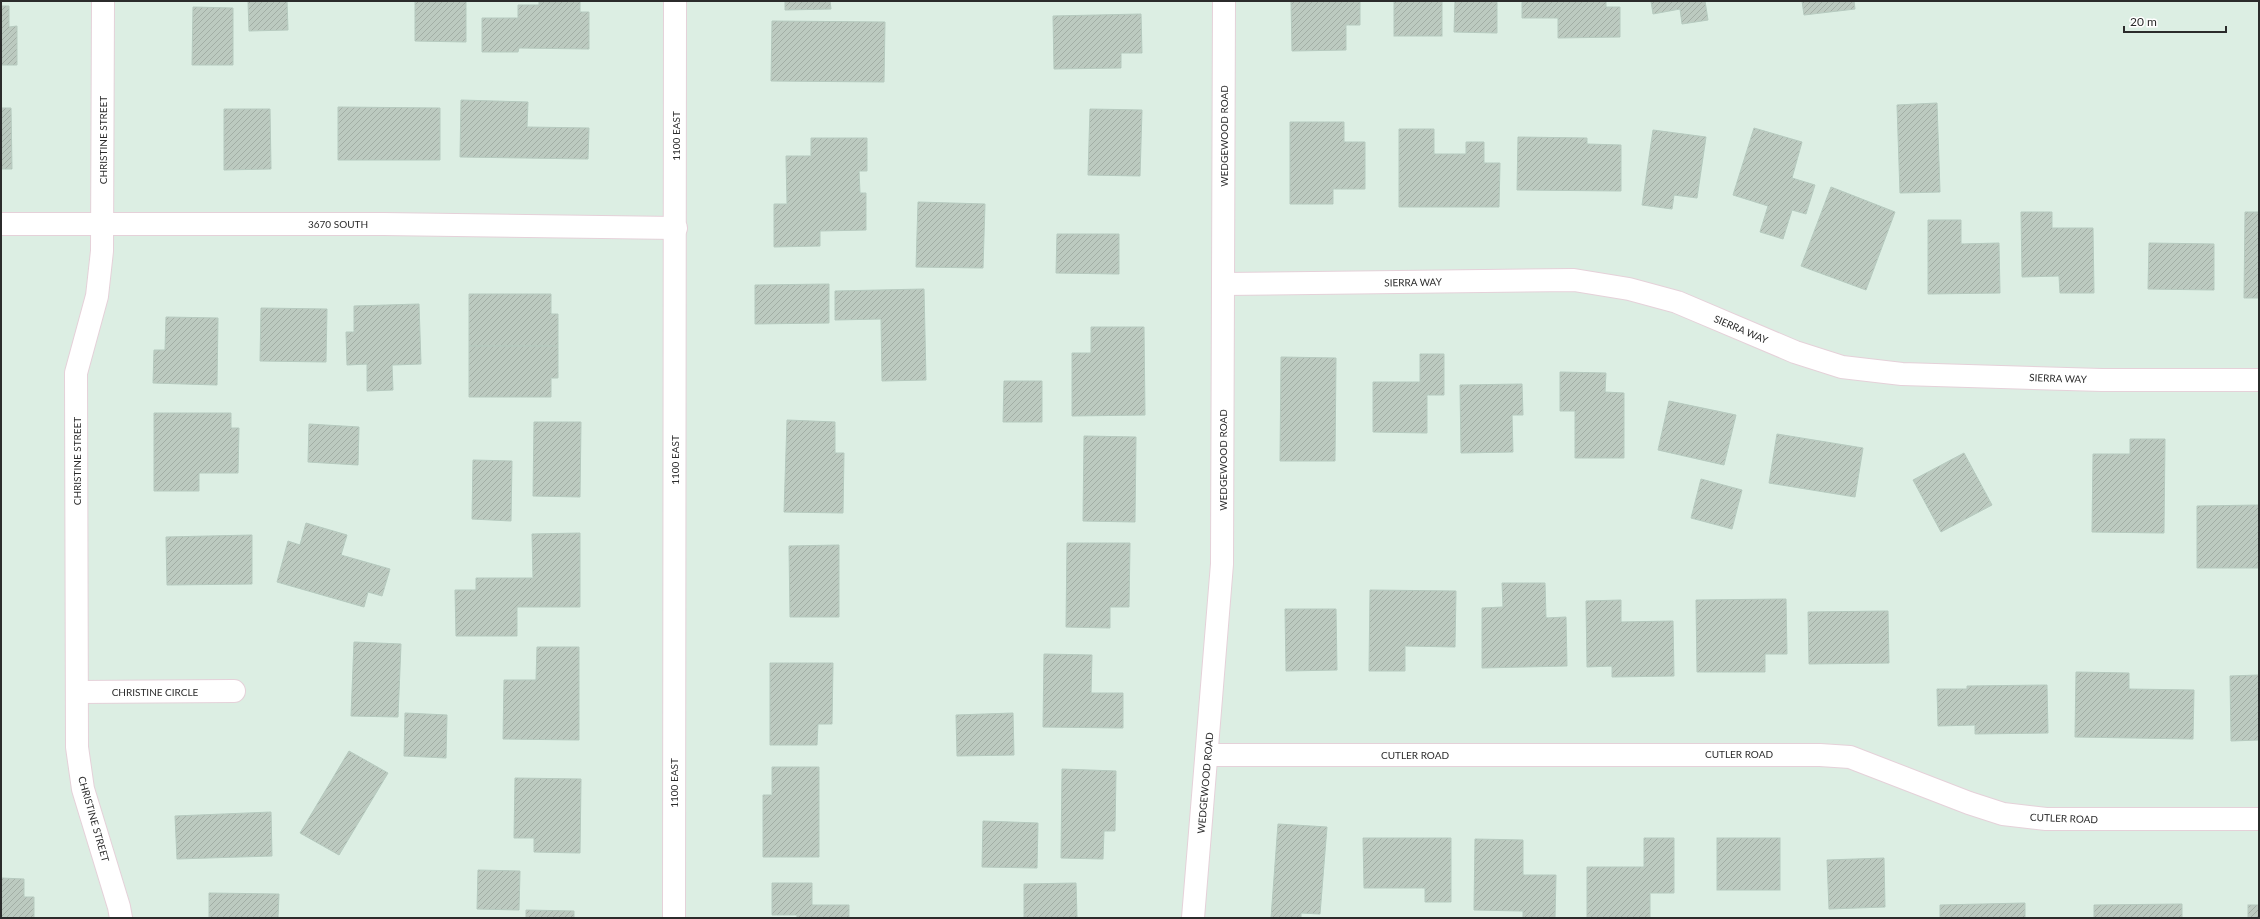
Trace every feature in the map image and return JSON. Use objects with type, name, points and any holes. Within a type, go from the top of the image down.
[{"type":"street","name":"CHRISTINE STREET","points":[[103,1],[103,224],[97,296],[76,373],[77,747],[83,789],[120,907],[121,918]]},
{"type":"street","name":"1100 EAST","points":[[674,918],[676,228],[675,1]]},
{"type":"street","name":"WEDGEWOOD ROAD","points":[[1193,918],[1208,755],[1222,564],[1224,1]]},
{"type":"street","name":"3670 SOUTH","points":[[1,224],[676,228]]},
{"type":"street","name":"SIERRA WAY","points":[[1224,284],[1574,280],[1629,289],[1677,302],[1795,352],[1842,367],[1925,374],[2102,380],[2259,380]]},
{"type":"street","name":"CHRISTINE CIRCLE","points":[[77,692],[234,691]]},
{"type":"street","name":"CUTLER ROAD","points":[[1208,755],[1820,755],[1850,757],[1969,803],[2003,814],[2046,819],[2259,819]]},
{"type":"building","points":[[248,1],[287,1],[288,30],[249,31]]},
{"type":"building","points":[[415,1],[466,1],[466,42],[415,41]]},
{"type":"building","points":[[539,1],[580,1],[580,12],[589,12],[589,49],[519,48],[518,52],[482,52],[482,18],[518,18],[518,5],[539,5]]},
{"type":"building","points":[[785,1],[830,1],[831,9],[785,10]]},
{"type":"building","points":[[1291,1],[1360,1],[1360,25],[1346,25],[1346,50],[1292,51]]},
{"type":"building","points":[[1394,1],[1442,1],[1442,36],[1394,36]]},
{"type":"building","points":[[1455,1],[1497,1],[1497,33],[1454,32]]},
{"type":"building","points":[[1522,1],[1606,1],[1606,7],[1620,7],[1620,37],[1558,38],[1558,18],[1522,18]]},
{"type":"building","points":[[1651,1],[1705,1],[1708,20],[1682,24],[1680,9],[1653,14]]},
{"type":"building","points":[[1802,1],[1854,1],[1855,9],[1804,15]]},
{"type":"building","points":[[1,6],[9,6],[9,27],[17,26],[17,65],[1,65]]},
{"type":"building","points":[[193,7],[233,8],[233,65],[192,65]]},
{"type":"building","points":[[1141,14],[1142,53],[1121,53],[1121,68],[1054,69],[1053,16]]},
{"type":"building","points":[[772,21],[885,22],[884,82],[771,81]]},
{"type":"building","points":[[461,100],[528,102],[527,127],[589,128],[588,159],[460,157]]},
{"type":"building","points":[[1937,103],[1940,192],[1900,193],[1897,105]]},
{"type":"building","points":[[338,107],[440,108],[440,160],[338,160]]},
{"type":"building","points":[[1,108],[11,108],[12,169],[1,169]]},
{"type":"building","points":[[224,109],[270,109],[271,169],[224,170]]},
{"type":"building","points":[[1090,109],[1142,110],[1140,176],[1088,175]]},
{"type":"building","points":[[1290,122],[1344,122],[1344,142],[1365,142],[1365,189],[1333,189],[1333,204],[1290,204]]},
{"type":"building","points":[[1754,128],[1802,142],[1792,178],[1815,185],[1806,214],[1792,210],[1783,239],[1760,232],[1768,206],[1733,195]]},
{"type":"building","points":[[1399,129],[1434,129],[1434,154],[1466,154],[1466,142],[1484,142],[1484,163],[1500,163],[1499,207],[1399,207]]},
{"type":"building","points":[[1653,130],[1706,137],[1697,198],[1674,195],[1672,209],[1642,205]]},
{"type":"building","points":[[1518,137],[1587,138],[1587,144],[1621,145],[1621,191],[1517,190]]},
{"type":"building","points":[[811,138],[867,138],[867,171],[859,171],[860,193],[866,193],[866,230],[820,231],[820,246],[774,247],[774,204],[787,204],[786,156],[811,156]]},
{"type":"building","points":[[1831,187],[1895,212],[1866,290],[1801,266]]},
{"type":"building","points":[[918,202],[985,204],[983,268],[916,267]]},
{"type":"building","points":[[2021,212],[2052,212],[2052,228],[2093,228],[2094,293],[2060,293],[2059,276],[2022,277]]},
{"type":"building","points":[[2245,212],[2259,212],[2259,298],[2244,298]]},
{"type":"building","points":[[1928,220],[1961,220],[1961,244],[1999,243],[2000,293],[1928,294]]},
{"type":"building","points":[[1057,234],[1119,234],[1119,274],[1056,273]]},
{"type":"building","points":[[2149,243],[2214,244],[2214,290],[2148,289]]},
{"type":"building","points":[[829,284],[829,323],[755,324],[755,285]]},
{"type":"building","points":[[924,289],[926,380],[882,381],[881,319],[835,320],[835,291]]},
{"type":"building","points":[[469,294],[551,294],[551,314],[558,314],[558,346],[469,346]]},
{"type":"building","points":[[419,304],[421,364],[392,365],[393,390],[367,391],[367,364],[347,365],[346,332],[354,332],[354,306]]},
{"type":"building","points":[[261,308],[327,309],[326,362],[260,361]]},
{"type":"building","points":[[166,317],[218,318],[217,385],[153,383],[154,350],[165,350]]},
{"type":"building","points":[[1091,327],[1144,327],[1145,415],[1072,416],[1072,353],[1091,353]]},
{"type":"building","points":[[469,346],[558,346],[558,378],[551,378],[551,397],[469,397]]},
{"type":"building","points":[[1420,354],[1444,354],[1444,395],[1427,395],[1427,433],[1373,432],[1373,382],[1420,382]]},
{"type":"building","points":[[1281,357],[1336,358],[1335,461],[1280,461]]},
{"type":"building","points":[[1560,372],[1606,373],[1605,392],[1624,393],[1624,458],[1575,458],[1575,411],[1560,411]]},
{"type":"building","points":[[1004,381],[1042,381],[1042,422],[1003,422]]},
{"type":"building","points":[[1522,384],[1523,415],[1512,415],[1513,452],[1461,453],[1460,385]]},
{"type":"building","points":[[1669,401],[1736,415],[1724,465],[1658,450]]},
{"type":"building","points":[[154,413],[231,413],[231,428],[239,428],[238,473],[199,473],[199,491],[154,491]]},
{"type":"building","points":[[787,420],[835,422],[835,453],[844,453],[843,513],[784,512]]},
{"type":"building","points":[[534,422],[581,422],[580,497],[533,496]]},
{"type":"building","points":[[309,424],[359,427],[358,465],[308,462]]},
{"type":"building","points":[[1777,434],[1863,448],[1855,497],[1769,483]]},
{"type":"building","points":[[1084,436],[1136,437],[1135,522],[1083,521]]},
{"type":"building","points":[[2130,439],[2165,439],[2164,533],[2092,532],[2093,454],[2130,454]]},
{"type":"building","points":[[1964,453],[1992,505],[1941,532],[1913,480]]},
{"type":"building","points":[[473,460],[512,461],[511,521],[472,519]]},
{"type":"building","points":[[1701,479],[1742,490],[1732,529],[1691,518]]},
{"type":"building","points":[[2259,505],[2259,568],[2197,568],[2197,506]]},
{"type":"building","points":[[306,523],[347,535],[341,555],[390,569],[382,596],[368,592],[364,607],[277,582],[288,541],[300,545]]},
{"type":"building","points":[[580,533],[580,607],[517,607],[517,636],[456,636],[455,590],[476,590],[476,578],[533,578],[532,534]]},
{"type":"building","points":[[252,535],[252,584],[167,585],[166,537]]},
{"type":"building","points":[[1067,543],[1130,543],[1129,607],[1110,607],[1110,628],[1066,627]]},
{"type":"building","points":[[839,545],[839,617],[790,617],[789,546]]},
{"type":"building","points":[[1502,583],[1545,583],[1546,618],[1566,617],[1567,666],[1482,668],[1482,608],[1503,607]]},
{"type":"building","points":[[1370,590],[1456,591],[1455,647],[1405,646],[1405,671],[1369,671]]},
{"type":"building","points":[[1786,599],[1787,654],[1765,654],[1765,672],[1697,672],[1696,600]]},
{"type":"building","points":[[1621,600],[1621,622],[1673,621],[1674,676],[1612,677],[1612,666],[1587,667],[1586,601]]},
{"type":"building","points":[[1285,609],[1336,609],[1337,670],[1286,671]]},
{"type":"building","points":[[1888,611],[1889,663],[1809,664],[1808,612]]},
{"type":"building","points":[[354,642],[401,644],[398,717],[351,716]]},
{"type":"building","points":[[537,647],[579,647],[579,740],[503,739],[504,680],[536,680]]},
{"type":"building","points":[[1044,654],[1092,655],[1091,693],[1123,693],[1123,728],[1043,727]]},
{"type":"building","points":[[770,663],[833,663],[832,724],[818,724],[817,745],[770,745]]},
{"type":"building","points":[[2076,672],[2129,673],[2129,689],[2194,690],[2193,739],[2075,737]]},
{"type":"building","points":[[2259,675],[2259,740],[2231,741],[2230,676]]},
{"type":"building","points":[[2047,685],[2048,733],[1975,734],[1975,725],[1938,726],[1937,689],[1967,689],[1967,686]]},
{"type":"building","points":[[405,713],[447,715],[446,758],[404,756]]},
{"type":"building","points":[[1013,713],[1014,755],[957,756],[956,715]]},
{"type":"building","points":[[349,751],[388,773],[339,855],[300,833]]},
{"type":"building","points":[[772,767],[819,767],[819,857],[763,857],[763,795],[772,795]]},
{"type":"building","points":[[1062,769],[1116,771],[1115,831],[1104,831],[1103,859],[1061,858]]},
{"type":"building","points":[[515,778],[581,779],[580,853],[534,852],[534,838],[514,838]]},
{"type":"building","points":[[271,812],[272,856],[177,859],[175,816]]},
{"type":"building","points":[[983,821],[1038,823],[1037,868],[982,867]]},
{"type":"building","points":[[1278,824],[1327,827],[1320,914],[1301,913],[1301,918],[1271,918]]},
{"type":"building","points":[[1363,838],[1451,838],[1451,902],[1425,902],[1425,888],[1364,888]]},
{"type":"building","points":[[1644,838],[1674,838],[1674,893],[1650,893],[1650,918],[1587,918],[1587,867],[1644,867]]},
{"type":"building","points":[[1717,838],[1780,838],[1780,890],[1717,890]]},
{"type":"building","points":[[1475,839],[1523,840],[1523,875],[1556,875],[1555,918],[1523,918],[1523,911],[1474,910]]},
{"type":"building","points":[[1884,858],[1885,907],[1829,909],[1827,860]]},
{"type":"building","points":[[478,870],[520,871],[519,910],[477,909]]},
{"type":"building","points":[[1,878],[24,879],[24,897],[34,897],[34,918],[1,918]]},
{"type":"building","points":[[772,883],[812,883],[812,905],[849,905],[849,918],[797,918],[797,915],[772,915]]},
{"type":"building","points":[[1076,883],[1077,918],[1024,918],[1024,884]]},
{"type":"building","points":[[209,893],[279,894],[278,918],[209,918]]},
{"type":"building","points":[[2025,903],[2025,918],[1940,918],[1940,905]]},
{"type":"building","points":[[2182,904],[2182,918],[2094,918],[2094,905]]},
{"type":"building","points":[[2248,905],[2259,905],[2259,918],[2248,918]]},
{"type":"building","points":[[526,910],[574,911],[574,918],[526,918]]}]
